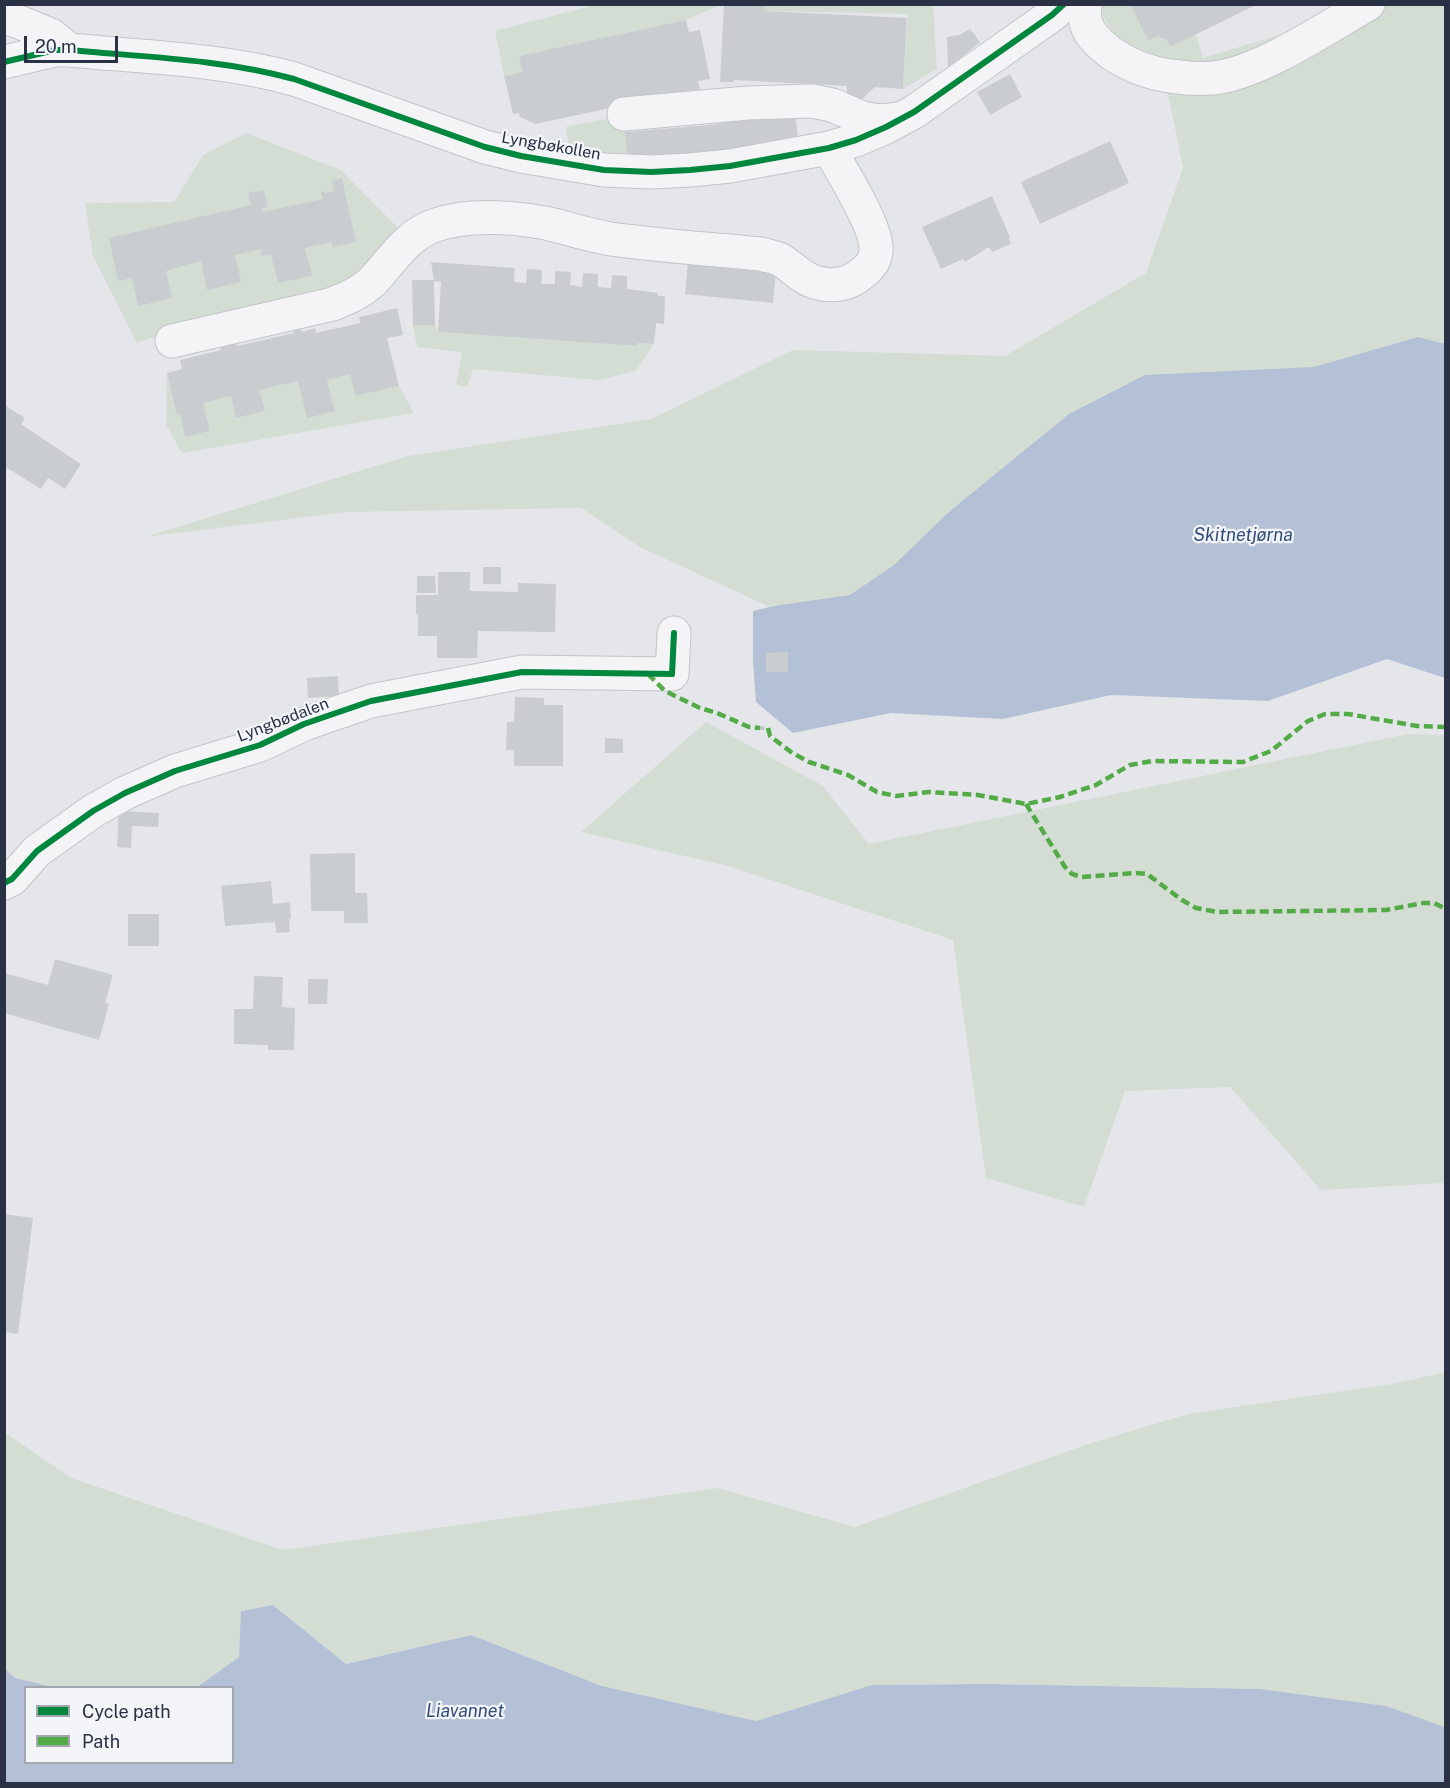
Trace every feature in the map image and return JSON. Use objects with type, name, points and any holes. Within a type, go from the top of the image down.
[{"type":"street","name":"Lyngbøkollen","points":[[4,62],[55,50],[69,50],[200,62],[266,71],[485,147],[521,156],[604,170],[651,172],[690,170],[730,166],[829,148],[856,140],[902,118],[941,93],[1064,4]]},
{"type":"street","points":[[1085,4],[1083,16],[1087,30],[1096,42],[1137,67],[1189,79],[1219,77],[1246,70],[1368,4]]},
{"type":"street","points":[[4,16],[51,35],[69,50]]},
{"type":"street","name":"Lyngbøkollen","points":[[624,114],[748,103],[812,101],[832,105],[862,118],[880,121],[902,118]]},
{"type":"street","points":[[172,341],[333,304],[356,295],[411,238],[435,225],[462,219],[508,218],[557,226],[580,234],[612,239],[761,254],[778,259],[817,283],[839,285],[855,279],[870,267],[876,253],[870,223],[829,148]]},
{"type":"street","name":"Lyngbødalen","points":[[4,883],[12,879],[37,851],[93,811],[125,793],[175,771],[260,745],[304,724],[371,702],[522,672],[672,674],[674,633]]},
{"type":"path","points":[[760,728],[768,728]]},
{"type":"shaded area","points":[[595,5],[720,5],[686,20],[520,56],[523,72],[504,76],[495,31]]},
{"type":"shaded area","points":[[765,5],[933,5],[937,69],[903,89],[908,14],[765,11]]},
{"type":"shaded area","points":[[1101,5],[1130,5],[1148,41],[1157,36],[1167,40],[1196,34],[1203,58],[1279,35],[1348,5],[1445,5],[1445,364],[843,641],[640,547],[581,508],[346,512],[145,537],[408,456],[651,419],[793,350],[1005,356],[1146,273],[1183,168],[1163,70],[1179,65],[1142,50],[1119,37],[1104,18]]},
{"type":"shaded area","points":[[616,117],[624,121],[628,159],[569,151],[566,127]]},
{"type":"shaded area","points":[[246,133],[341,170],[402,232],[343,290],[168,332],[137,343],[93,256],[85,203],[174,202],[203,155]]},
{"type":"shaded area","points":[[413,325],[435,325],[438,332],[636,346],[637,343],[654,344],[636,371],[598,380],[473,369],[467,387],[456,385],[462,352],[417,347]]},
{"type":"shaded area","points":[[167,373],[177,414],[180,414],[186,437],[209,431],[203,403],[231,396],[237,418],[264,411],[259,390],[298,381],[335,411],[327,380],[350,374],[356,396],[399,386],[414,413],[182,453],[166,425]]},
{"type":"shaded area","points":[[706,722],[823,786],[869,844],[1408,734],[1445,735],[1445,1183],[1321,1190],[1230,1087],[1125,1091],[1084,1207],[986,1178],[953,940],[728,866],[581,832]]},
{"type":"shaded area","points":[[1445,1372],[1445,1727],[1386,1706],[1260,1689],[988,1684],[872,1685],[756,1721],[602,1686],[471,1635],[346,1664],[273,1605],[242,1611],[239,1657],[198,1686],[49,1686],[15,1678],[5,1669],[4,1432],[71,1478],[283,1550],[717,1488],[855,1527],[1091,1443],[1188,1414],[1398,1383]]},
{"type":"water","name":"Skitnetjørna","points":[[1418,337],[1445,344],[1445,678],[1387,659],[1268,701],[1111,695],[1003,719],[891,713],[793,733],[756,702],[753,611],[850,595],[894,565],[950,511],[1069,414],[1145,375],[1314,367]]},
{"type":"water","name":"Liavannet","points":[[273,1605],[346,1664],[471,1635],[602,1686],[756,1721],[872,1685],[988,1684],[1260,1689],[1386,1706],[1445,1727],[1445,1783],[5,1783],[5,1669],[15,1678],[49,1686],[24,1686],[24,1764],[234,1764],[234,1686],[198,1686],[239,1657],[241,1611]]},
{"type":"building","points":[[1130,4],[1258,4],[1170,47],[1167,40],[1157,36],[1148,41]]},
{"type":"building","points":[[724,5],[765,5],[765,11],[907,18],[903,89],[875,87],[861,100],[847,96],[847,86],[734,80],[734,82],[720,82]]},
{"type":"building","points":[[686,20],[689,32],[700,30],[710,79],[698,81],[700,89],[535,124],[520,117],[519,113],[513,114],[504,76],[523,72],[519,56]]},
{"type":"building","points":[[970,29],[980,42],[948,68],[947,37],[959,35]]},
{"type":"building","points":[[1010,74],[1022,97],[990,115],[977,92]]},
{"type":"building","points":[[795,111],[798,138],[672,159],[628,159],[625,132],[710,125]]},
{"type":"building","points":[[1110,141],[1129,183],[1040,224],[1021,182]]},
{"type":"building","points":[[342,178],[356,242],[333,247],[332,242],[305,248],[312,276],[278,283],[271,254],[262,256],[261,249],[235,255],[241,282],[207,290],[201,261],[166,271],[172,298],[138,306],[132,278],[118,281],[109,238],[251,205],[248,193],[264,190],[268,207],[262,208],[263,212],[323,199],[321,192],[334,191],[332,181]]},
{"type":"building","points":[[992,196],[1011,244],[992,252],[989,247],[965,262],[963,259],[941,269],[922,227]]},
{"type":"building","points":[[431,262],[515,268],[514,282],[526,283],[527,269],[542,270],[541,284],[555,284],[555,271],[571,272],[570,285],[582,287],[583,273],[598,274],[598,287],[611,288],[612,275],[627,276],[627,289],[665,296],[664,324],[656,323],[654,344],[637,343],[637,346],[438,332],[441,282],[434,281]]},
{"type":"building","points":[[688,262],[776,270],[773,303],[685,294]]},
{"type":"building","points":[[412,280],[434,280],[435,325],[413,325]]},
{"type":"building","points":[[397,308],[403,335],[387,338],[399,386],[356,396],[350,374],[327,380],[335,411],[307,418],[298,381],[259,390],[265,411],[236,418],[231,396],[203,403],[210,431],[185,437],[167,373],[182,369],[180,360],[221,350],[218,339],[234,335],[237,346],[294,333],[292,328],[300,326],[302,332],[315,328],[316,333],[360,323],[359,317]]},
{"type":"building","points":[[4,405],[25,418],[21,424],[81,464],[65,489],[48,478],[41,489],[4,466]]},
{"type":"building","points":[[483,567],[501,567],[501,584],[483,584]]},
{"type":"building","points":[[438,572],[470,572],[470,591],[518,592],[518,583],[556,584],[555,632],[478,631],[477,658],[437,658],[437,636],[418,636],[416,595],[438,595]]},
{"type":"building","points":[[417,576],[435,576],[436,593],[417,593]]},
{"type":"building","points":[[788,652],[788,672],[766,672],[766,653]]},
{"type":"building","points":[[338,676],[339,696],[308,698],[307,678]]},
{"type":"building","points":[[515,697],[544,698],[544,705],[563,705],[563,766],[514,766],[514,750],[506,750],[507,722],[514,722]]},
{"type":"building","points":[[605,738],[623,739],[623,753],[605,753]]},
{"type":"building","points":[[119,811],[159,813],[158,827],[132,826],[131,848],[117,847]]},
{"type":"building","points":[[355,853],[355,893],[367,893],[368,923],[344,923],[344,911],[311,911],[310,854]]},
{"type":"building","points":[[271,881],[273,904],[290,902],[290,932],[276,933],[275,922],[225,926],[221,886]]},
{"type":"building","points":[[128,914],[159,914],[159,946],[128,946]]},
{"type":"building","points":[[55,959],[113,975],[105,1003],[109,1004],[99,1040],[4,1013],[4,973],[48,985]]},
{"type":"building","points":[[254,976],[283,977],[282,1007],[295,1008],[294,1050],[268,1050],[268,1045],[234,1044],[234,1009],[253,1009]]},
{"type":"building","points":[[308,979],[328,979],[327,1004],[308,1004]]},
{"type":"building","points":[[4,1214],[33,1218],[18,1334],[4,1332]]},
{"type":"marked path","points":[[648,674],[665,691],[700,708],[749,727],[760,728]]},
{"type":"marked path","points":[[768,728],[770,736],[791,752],[809,762],[848,775],[877,792],[896,796],[929,792],[978,795],[1026,804],[1060,797],[1096,785],[1130,765],[1152,761],[1243,762],[1271,751],[1308,721],[1325,714],[1348,714],[1417,726],[1446,727]]},
{"type":"marked path","points":[[1026,804],[1065,867],[1072,874],[1082,877],[1147,874],[1196,908],[1217,912],[1386,910],[1434,903],[1446,909]]},
{"type":"cycle path","points":[[4,62],[55,50],[69,50],[239,67],[294,79],[485,147],[521,156],[604,170],[651,172],[690,170],[730,166],[829,148],[856,140],[886,127],[914,112],[1052,15],[1064,4]]},
{"type":"cycle path","points":[[4,883],[12,879],[37,851],[93,811],[125,793],[175,771],[260,745],[304,724],[371,701],[522,672],[672,674],[674,633]]}]
